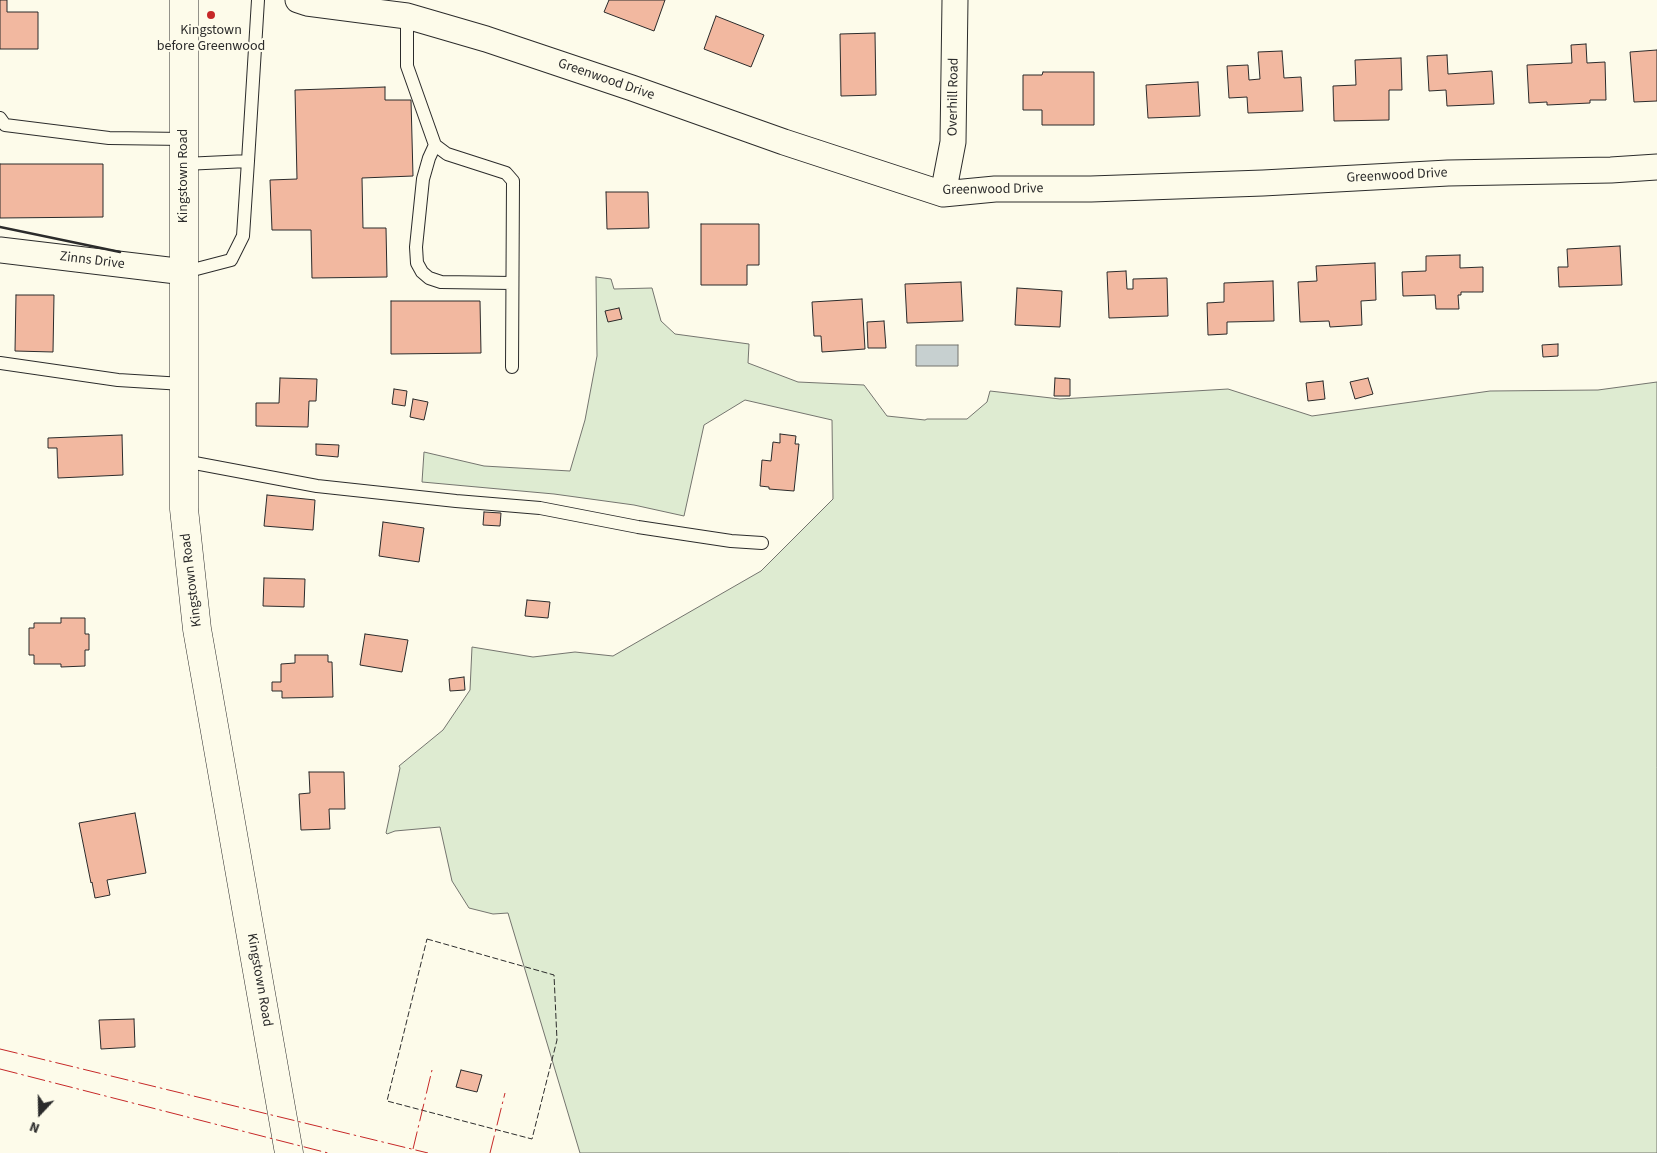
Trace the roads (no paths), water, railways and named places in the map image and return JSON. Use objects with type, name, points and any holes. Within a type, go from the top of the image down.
[{"type":"main road","name":"Kingstown Road","points":[[184,0],[184,509],[198,629],[290,1153]]},
{"type":"street","name":"Greenwood Drive","points":[[298,0],[308,3],[407,16],[486,39],[784,142],[943,194],[995,189],[1091,189],[1254,184],[1448,173],[1611,170],[1657,167]]},
{"type":"street","name":"Overhill Road","points":[[943,194],[953,142],[955,0]]},
{"type":"street","name":"Zinns Drive","points":[[0,250],[184,272]]},
{"type":"lane","points":[[184,272],[231,260],[243,236],[258,0]]},
{"type":"lane","points":[[407,16],[407,66],[435,145],[447,154],[506,173],[513,181],[512,367]]},
{"type":"lane","points":[[0,118],[5,125],[109,138],[248,160]]},
{"type":"lane","points":[[435,145],[429,158],[422,189],[416,247],[417,263],[422,272],[429,278],[441,282],[512,283]]},
{"type":"lane","points":[[0,363],[118,380],[183,384]]},
{"type":"lane","points":[[184,461],[317,486],[540,508],[731,541],[762,543]]},
{"type":"place","name":"Kingstown before Greenwood","points":[[211,15]]}]
